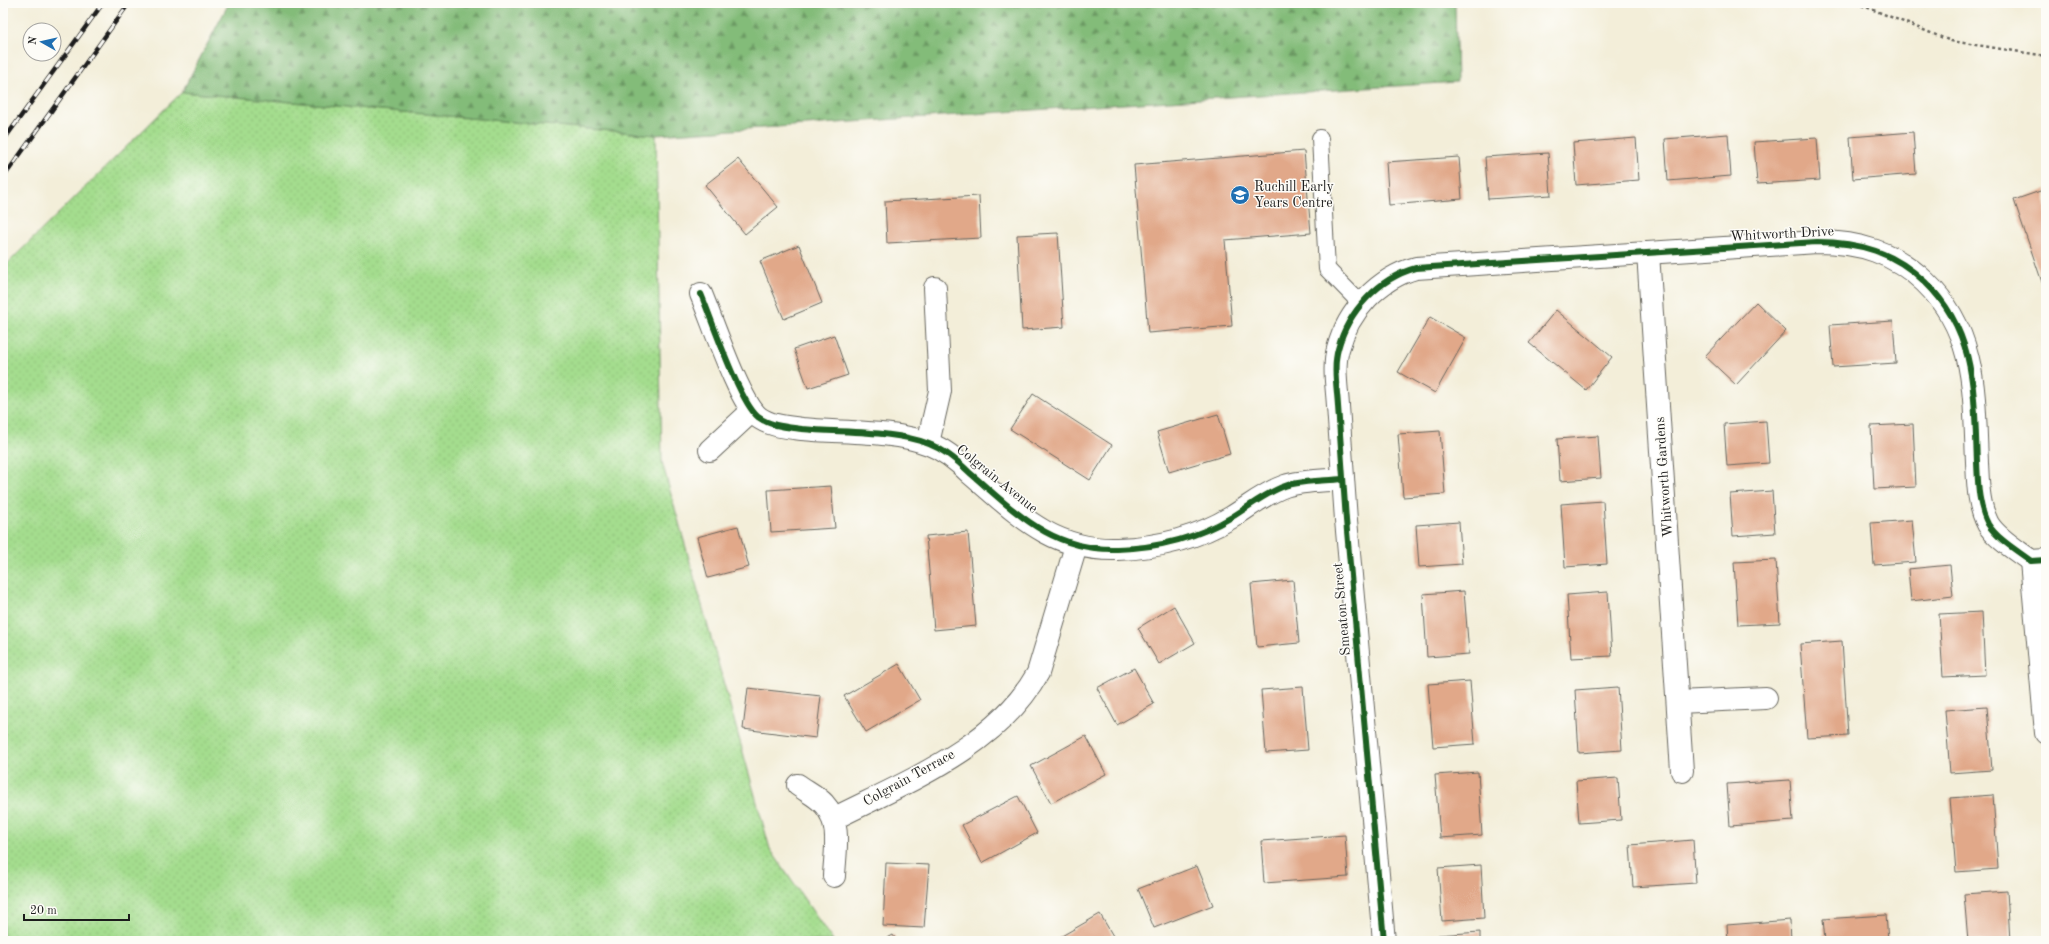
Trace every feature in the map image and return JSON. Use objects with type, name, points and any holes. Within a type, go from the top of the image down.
[{"type":"street","name":"Whitworth Drive","points":[[1377,287],[1391,277],[1416,268],[1838,242],[1873,249],[1889,256],[1918,276],[1944,302],[1958,327],[1964,340],[1972,378],[1980,498],[1989,524],[1997,534],[2039,561]]},
{"type":"street","name":"Whitworth Gardens","points":[[1648,253],[1682,771]]},
{"type":"street","name":"Smeaton Street","points":[[1377,287],[1362,305],[1344,331],[1337,350],[1336,372],[1343,480],[1384,941]]},
{"type":"street","points":[[928,443],[937,407],[940,385],[935,288]]},
{"type":"street","name":"Colgrain Avenue","points":[[701,294],[743,396],[752,411],[767,422],[780,426],[886,436],[928,443],[956,459],[1041,530],[1052,537],[1076,546],[1116,549],[1149,546],[1175,541],[1211,528],[1232,517],[1260,497],[1285,486],[1297,483],[1343,480]]},
{"type":"street","points":[[710,450],[752,411]]},
{"type":"street","name":"Colgrain Terrace","points":[[833,819],[941,765],[1008,715],[1030,687],[1038,672],[1076,546]]},
{"type":"street","points":[[2039,561],[2046,733]]},
{"type":"street","points":[[1678,702],[1766,698]]},
{"type":"street","points":[[798,785],[822,802],[833,819],[836,842],[834,876]]},
{"type":"lane","points":[[1320,138],[1328,269],[1362,305]]},
{"type":"path","points":[[1856,3],[1951,41],[2046,56]]},
{"type":"green space","points":[[229,3],[1455,3],[1457,82],[656,135],[182,92]]},
{"type":"green space","points":[[182,92],[656,135],[662,462],[770,849],[833,941],[3,941],[3,268]]},
{"type":"building","points":[[1913,132],[1916,174],[1853,179],[1850,137]]},
{"type":"building","points":[[1728,134],[1731,176],[1668,181],[1665,139]]},
{"type":"building","points":[[1636,138],[1639,180],[1576,185],[1573,143]]},
{"type":"building","points":[[1817,138],[1820,180],[1757,184],[1754,142]]},
{"type":"building","points":[[1304,151],[1311,233],[1225,240],[1232,326],[1148,333],[1134,165]]},
{"type":"building","points":[[1548,153],[1551,195],[1488,199],[1485,157]]},
{"type":"building","points":[[1459,157],[1462,199],[1389,205],[1386,162]]},
{"type":"building","points":[[738,159],[778,207],[745,234],[705,185]]},
{"type":"building","points":[[2046,189],[2046,294],[2014,200]]},
{"type":"building","points":[[979,196],[981,238],[887,243],[885,201]]},
{"type":"building","points":[[1058,233],[1064,327],[1022,330],[1017,235]]},
{"type":"building","points":[[799,245],[822,303],[784,319],[760,261]]},
{"type":"building","points":[[1756,302],[1786,331],[1736,385],[1705,356]]},
{"type":"building","points":[[1556,310],[1612,357],[1586,390],[1529,343]]},
{"type":"building","points":[[1430,317],[1466,338],[1435,393],[1398,372]]},
{"type":"building","points":[[1893,321],[1896,363],[1833,367],[1830,325]]},
{"type":"building","points":[[834,335],[848,375],[808,388],[794,349]]},
{"type":"building","points":[[1033,394],[1112,445],[1090,480],[1010,429]]},
{"type":"building","points":[[1218,414],[1230,454],[1169,472],[1157,432]]},
{"type":"building","points":[[1766,421],[1769,463],[1727,466],[1724,424]]},
{"type":"building","points":[[1913,424],[1916,487],[1874,489],[1871,426]]},
{"type":"building","points":[[1440,431],[1445,494],[1403,497],[1398,434]]},
{"type":"building","points":[[1598,436],[1601,478],[1560,481],[1557,439]]},
{"type":"building","points":[[831,486],[835,528],[771,532],[768,490]]},
{"type":"building","points":[[1772,491],[1775,533],[1733,536],[1730,494]]},
{"type":"building","points":[[1603,501],[1607,564],[1565,567],[1561,504]]},
{"type":"building","points":[[1912,520],[1916,562],[1874,565],[1871,523]]},
{"type":"building","points":[[1459,522],[1462,564],[1419,567],[1416,525]]},
{"type":"building","points":[[738,526],[749,567],[708,578],[697,537]]},
{"type":"building","points":[[968,532],[976,626],[934,630],[926,536]]},
{"type":"building","points":[[1776,560],[1780,623],[1738,625],[1734,562]]},
{"type":"building","points":[[1950,565],[1953,596],[1911,601],[1908,569]]},
{"type":"building","points":[[1293,580],[1299,643],[1257,647],[1251,584]]},
{"type":"building","points":[[1464,591],[1469,654],[1427,657],[1423,594]]},
{"type":"building","points":[[1608,592],[1612,656],[1571,658],[1567,595]]},
{"type":"building","points":[[1174,606],[1195,643],[1159,664],[1138,628]]},
{"type":"building","points":[[1982,612],[1985,675],[1943,677],[1939,614]]},
{"type":"building","points":[[1842,641],[1848,736],[1807,738],[1800,644]]},
{"type":"building","points":[[899,664],[920,700],[866,732],[844,696]]},
{"type":"building","points":[[1134,668],[1154,704],[1117,725],[1097,688]]},
{"type":"building","points":[[1470,681],[1475,744],[1433,747],[1428,684]]},
{"type":"building","points":[[1303,687],[1308,750],[1266,753],[1261,690]]},
{"type":"building","points":[[1618,687],[1622,750],[1579,753],[1575,690]]},
{"type":"building","points":[[748,688],[821,696],[816,738],[743,729]]},
{"type":"building","points":[[1987,707],[1992,770],[1950,773],[1945,710]]},
{"type":"building","points":[[1086,736],[1106,774],[1051,803],[1031,766]]},
{"type":"building","points":[[1478,772],[1482,835],[1440,838],[1435,775]]},
{"type":"building","points":[[1618,778],[1621,820],[1579,823],[1576,781]]},
{"type":"building","points":[[1790,780],[1793,821],[1730,826],[1727,784]]},
{"type":"building","points":[[1993,795],[1998,869],[1956,872],[1950,798]]},
{"type":"building","points":[[1018,796],[1037,833],[982,863],[962,825]]},
{"type":"building","points":[[1345,835],[1348,877],[1264,883],[1261,841]]},
{"type":"building","points":[[1693,840],[1696,883],[1633,887],[1630,845]]},
{"type":"building","points":[[886,863],[929,865],[924,928],[883,926]]},
{"type":"building","points":[[1481,865],[1484,918],[1442,921],[1438,868]]},
{"type":"building","points":[[1197,866],[1213,905],[1154,928],[1138,889]]},
{"type":"building","points":[[2007,891],[2010,941],[1968,941],[1964,894]]},
{"type":"building","points":[[1100,914],[1116,941],[1053,941]]},
{"type":"building","points":[[1886,915],[1888,941],[1825,941],[1823,919]]},
{"type":"building","points":[[1790,920],[1791,941],[1728,941],[1727,925]]},
{"type":"building","points":[[1480,932],[1480,941],[1438,941],[1438,935]]},
{"type":"building","points":[[893,935],[897,941],[882,941]]},
{"type":"railway","points":[[3,141],[103,3]]},
{"type":"railway","points":[[3,178],[129,3]]},
{"type":"cycle path","points":[[1384,941],[1346,520],[1336,370],[1338,349],[1349,322],[1357,309],[1378,288],[1402,273],[1416,268],[1817,242],[1847,244],[1888,256],[1913,272],[1925,282],[1942,301],[1955,322],[1964,343],[1973,388],[1979,493],[1982,509],[1988,524],[2002,540],[2031,561],[2046,560]]},
{"type":"cycle path","points":[[701,294],[735,378],[743,395],[758,417],[773,424],[785,427],[900,436],[929,444],[951,456],[1004,502],[1036,527],[1073,544],[1094,548],[1117,549],[1147,547],[1162,544],[1205,531],[1232,517],[1264,496],[1285,486],[1306,482],[1343,479]]},
{"type":"place","name":"Ruchill Early Years Centre","points":[[1240,195]]}]
